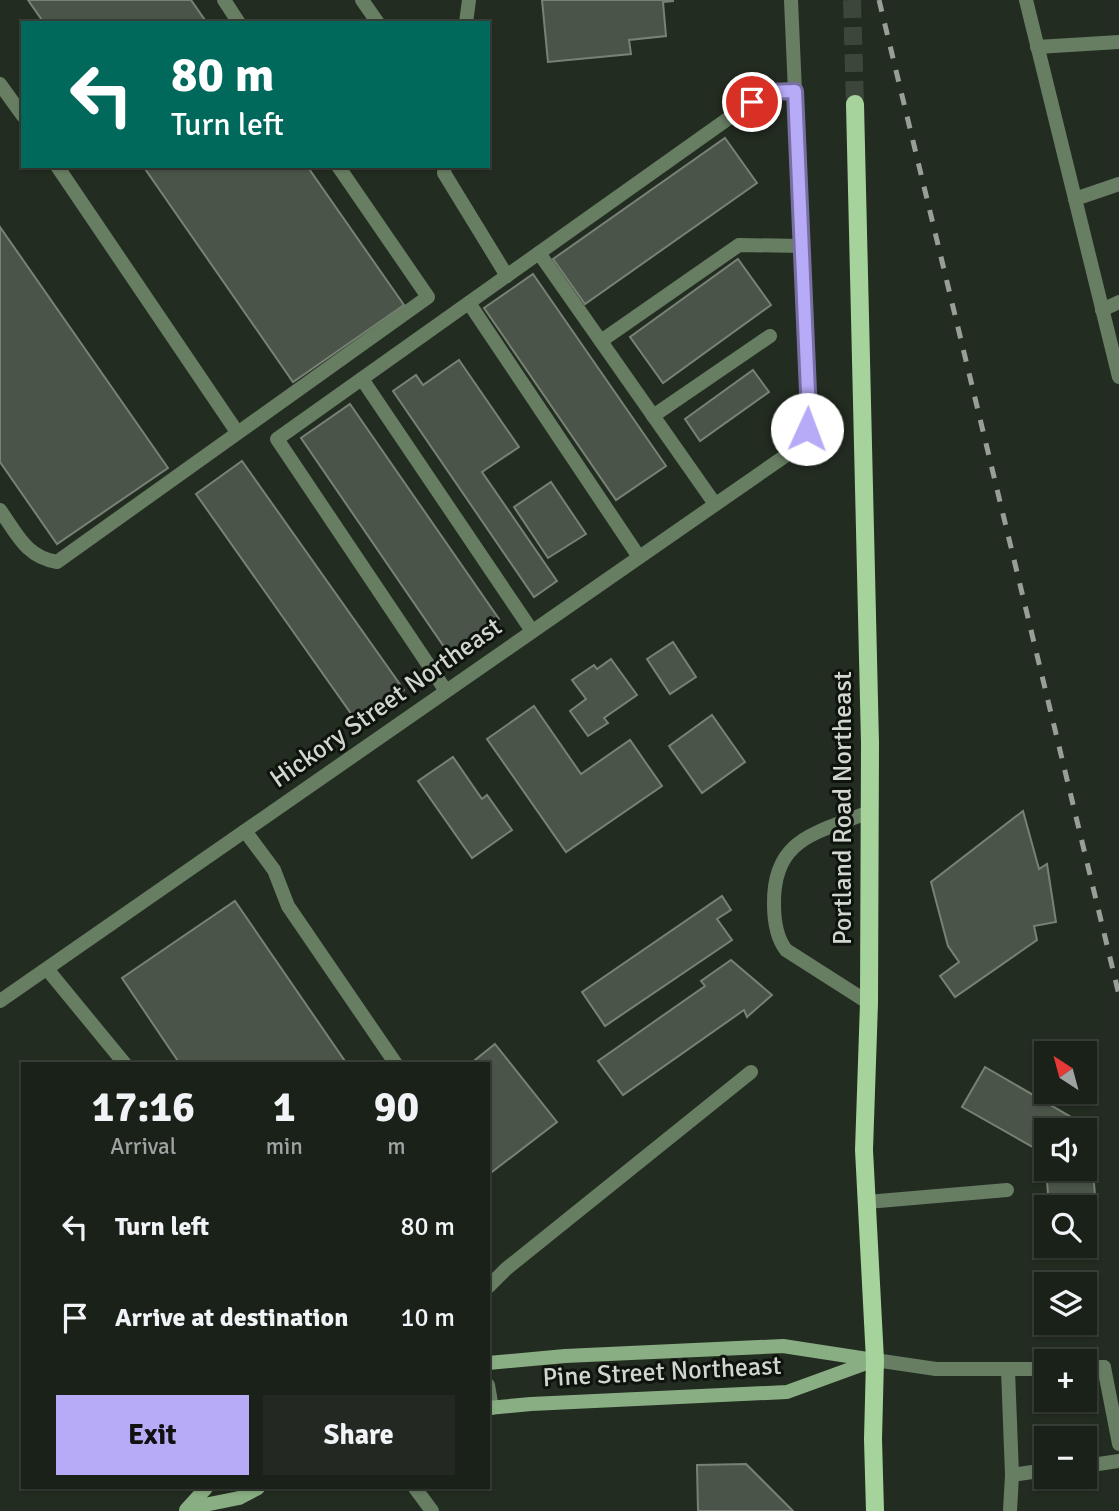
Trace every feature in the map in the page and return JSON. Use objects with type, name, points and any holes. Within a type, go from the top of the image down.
[{"type":"main road","name":"Portland Road Northeast","points":[[855,104],[870,743],[869,1003],[864,1150],[875,1360],[875,1511]]},
{"type":"main road","name":"Pine Street Northeast","points":[[490,1363],[565,1356],[783,1346],[875,1360]]},
{"type":"main road","name":"Pine Street Northeast","points":[[490,1408],[787,1392],[875,1360]]},
{"type":"main road","points":[[187,1509],[205,1489]]},
{"type":"main road","points":[[187,1509],[239,1498],[256,1489]]},
{"type":"street","points":[[224,0],[238,21]]},
{"type":"street","points":[[362,0],[377,21]]},
{"type":"street","points":[[466,21],[469,0]]},
{"type":"street","points":[[601,341],[739,245],[802,246],[792,0]]},
{"type":"street","points":[[1026,0],[1119,377]]},
{"type":"street","points":[[1037,47],[1119,42]]},
{"type":"street","points":[[0,83],[21,113]]},
{"type":"street","points":[[446,691],[277,439],[767,92],[795,91]]},
{"type":"street","points":[[58,168],[237,432]]},
{"type":"street","points":[[0,510],[26,547],[41,559],[57,562],[428,297],[339,168]]},
{"type":"street","points":[[445,168],[444,173],[507,276]]},
{"type":"street","points":[[1075,199],[1119,184]]},
{"type":"street","name":"Hickory Street Northeast","points":[[0,1001],[788,454],[807,429],[809,415],[802,246]]},
{"type":"street","points":[[539,253],[715,503]]},
{"type":"street","points":[[1102,310],[1119,302]]},
{"type":"street","points":[[469,303],[639,557]]},
{"type":"street","points":[[653,416],[770,336]]},
{"type":"street","points":[[362,379],[532,631]]},
{"type":"street","points":[[869,812],[811,836],[793,847],[782,860],[777,872],[774,901],[779,940],[786,950],[869,1003]]},
{"type":"street","points":[[245,831],[274,870],[288,906],[395,1062]]},
{"type":"street","points":[[47,969],[123,1062]]},
{"type":"street","points":[[490,1285],[506,1269],[751,1072]]},
{"type":"street","points":[[867,1202],[1007,1190]]},
{"type":"street","name":"Pine Street Northeast","points":[[875,1360],[936,1369],[1034,1369]]},
{"type":"street","points":[[1097,1367],[1104,1367],[1119,1444]]},
{"type":"street","points":[[1008,1370],[1012,1475],[1010,1511]]},
{"type":"street","points":[[1097,1464],[1119,1461]]},
{"type":"street","points":[[1012,1475],[1034,1472]]},
{"type":"street","points":[[416,1489],[432,1511]]},
{"type":"building","points":[[28,0],[191,0],[206,21],[43,21]]},
{"type":"building","points":[[542,0],[673,1],[663,2],[666,36],[629,40],[631,54],[548,62]]},
{"type":"building","points":[[725,138],[757,183],[585,304],[553,259]]},
{"type":"building","points":[[144,168],[308,168],[404,305],[293,382]]},
{"type":"building","points":[[0,227],[168,468],[57,544],[0,462]]},
{"type":"building","points":[[738,259],[771,305],[663,383],[630,337]]},
{"type":"building","points":[[533,274],[666,466],[616,500],[484,308]]},
{"type":"building","points":[[459,360],[519,447],[482,472],[557,581],[534,597],[393,391],[416,375],[423,385]]},
{"type":"building","points":[[753,370],[769,392],[700,441],[685,419]]},
{"type":"building","points":[[350,404],[499,619],[449,654],[301,438]]},
{"type":"building","points":[[242,461],[404,690],[357,722],[196,494]]},
{"type":"building","points":[[551,482],[586,534],[548,558],[514,507]]},
{"type":"building","points":[[673,642],[696,677],[670,694],[647,659]]},
{"type":"building","points":[[611,659],[637,695],[604,718],[608,723],[588,736],[570,711],[586,699],[572,680],[594,665],[597,669]]},
{"type":"building","points":[[534,706],[581,774],[630,740],[662,786],[566,852],[487,739]]},
{"type":"building","points":[[712,715],[745,762],[702,793],[669,746]]},
{"type":"building","points":[[453,757],[482,799],[487,795],[512,830],[472,858],[418,781]]},
{"type":"building","points":[[1023,811],[1039,869],[1047,864],[1056,922],[1034,926],[1037,940],[955,997],[940,976],[959,962],[948,946],[931,882]]},
{"type":"building","points":[[722,896],[731,910],[717,919],[732,940],[605,1026],[582,992]]},
{"type":"building","points":[[235,901],[346,1062],[179,1062],[122,978]]},
{"type":"building","points":[[731,960],[772,995],[747,1017],[744,1010],[623,1095],[598,1061],[705,986],[701,981]]},
{"type":"building","points":[[495,1044],[557,1122],[490,1173],[490,1062],[472,1062]]},
{"type":"building","points":[[985,1067],[1034,1095],[1034,1104],[1049,1104],[1073,1118],[1034,1118],[1034,1148],[962,1107]]},
{"type":"building","points":[[1047,1181],[1094,1181],[1095,1195],[1048,1195]]},
{"type":"building","points":[[746,1464],[793,1511],[698,1511],[697,1465]]},
{"type":"tunnel","points":[[852,0],[855,104]]},
{"type":"railway","points":[[879,0],[1119,995]]},
{"type":"route","points":[[752,102],[767,92],[795,91],[809,415],[807,429]]}]
